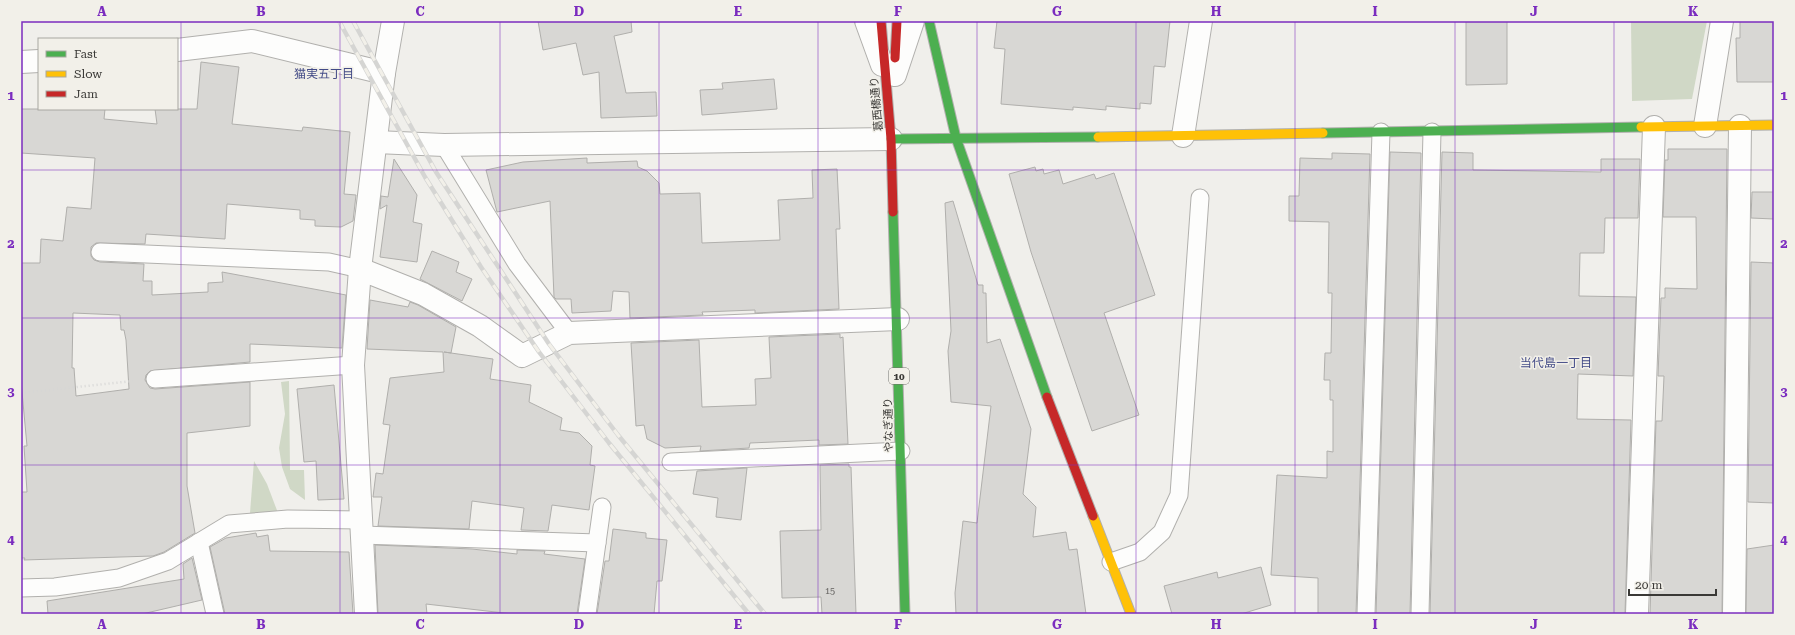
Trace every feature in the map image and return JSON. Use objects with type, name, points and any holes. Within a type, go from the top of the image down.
[{"type":"street","points":[[366,614],[353,365],[360,269],[384,73],[393,21]]},
{"type":"street","points":[[866,21],[890,75]]},
{"type":"street","name":"葛西橋通り","points":[[881,21],[890,75]]},
{"type":"street","name":"葛西橋通り","points":[[891,139],[890,75],[897,21]]},
{"type":"street","points":[[890,75],[913,21]]},
{"type":"street","points":[[929,21],[956,138],[1037,372],[1131,614]]},
{"type":"street","points":[[1183,136],[1201,21]]},
{"type":"street","points":[[1706,126],[1722,21]]},
{"type":"street","points":[[178,50],[252,41],[384,73]]},
{"type":"street","points":[[21,62],[38,61]]},
{"type":"street","points":[[376,142],[444,145],[1183,136],[1774,125]]},
{"type":"street","points":[[1734,614],[1740,126]]},
{"type":"street","points":[[1637,614],[1654,127]]},
{"type":"street","name":"やなぎ通り","points":[[891,139],[898,319],[905,614]]},
{"type":"street","points":[[360,269],[423,294],[480,326],[522,356],[569,333],[898,319]]},
{"type":"lane","points":[[1366,614],[1381,132]]},
{"type":"lane","points":[[1420,614],[1432,132]]},
{"type":"lane","points":[[444,145],[518,264],[569,333]]},
{"type":"lane","points":[[1111,562],[1140,552],[1162,532],[1179,495],[1200,198]]},
{"type":"lane","points":[[100,252],[329,262],[360,269]]},
{"type":"lane","points":[[155,379],[353,365]]},
{"type":"lane","points":[[671,462],[901,451]]},
{"type":"lane","points":[[587,614],[602,507]]},
{"type":"lane","points":[[21,588],[55,587],[119,578],[168,561],[229,524],[288,519],[361,528],[597,543]]},
{"type":"lane","points":[[200,542],[215,614]]},
{"type":"path","points":[[21,393],[155,379]]},
{"type":"green space","points":[[1631,21],[1707,21],[1692,99],[1632,101]]},
{"type":"green space","points":[[289,381],[290,470],[304,470],[305,500],[290,489],[282,467],[279,448],[285,414],[281,382]]},
{"type":"green space","points":[[254,461],[267,484],[278,513],[250,513]]},
{"type":"building","points":[[538,21],[631,21],[632,32],[614,36],[626,93],[656,92],[657,116],[601,118],[599,72],[583,75],[576,43],[543,50]]},
{"type":"building","points":[[997,21],[1170,21],[1165,67],[1154,66],[1151,104],[1140,103],[1140,109],[1106,106],[1106,110],[1073,107],[1073,110],[1001,104],[1005,49],[994,48]]},
{"type":"building","points":[[1466,21],[1507,21],[1507,84],[1466,85]]},
{"type":"building","points":[[1740,21],[1774,21],[1774,82],[1737,82],[1736,38],[1740,38]]},
{"type":"building","points":[[201,62],[239,67],[232,124],[302,131],[303,127],[350,132],[344,194],[356,195],[353,221],[341,227],[315,226],[315,220],[300,219],[300,210],[227,204],[225,239],[146,234],[145,244],[96,243],[91,247],[91,256],[94,260],[100,262],[144,264],[143,281],[152,281],[152,295],[208,292],[208,283],[223,282],[222,272],[346,295],[342,348],[250,344],[250,362],[150,371],[146,375],[145,380],[150,388],[155,389],[250,382],[250,426],[187,433],[187,486],[195,533],[164,552],[153,556],[24,560],[25,558],[21,558],[21,492],[27,492],[24,446],[27,446],[21,381],[21,263],[40,263],[41,239],[63,241],[67,207],[91,209],[95,158],[21,153],[21,109],[105,110],[104,119],[157,124],[155,110],[197,109]],"holes":[[[73,313],[120,315],[121,330],[124,330],[126,340],[129,389],[76,396],[74,368],[72,368]]]},
{"type":"building","points":[[774,79],[777,109],[702,115],[700,90],[723,89],[722,83]]},
{"type":"building","points":[[1668,149],[1727,149],[1722,614],[1650,614],[1656,421],[1662,421],[1664,376],[1658,376],[1661,298],[1665,298],[1665,288],[1697,289],[1696,217],[1663,217],[1665,160],[1668,160]]},
{"type":"building","points":[[1390,152],[1421,153],[1410,614],[1376,614]]},
{"type":"building","points":[[1442,152],[1473,153],[1473,170],[1601,172],[1601,159],[1640,159],[1638,218],[1605,218],[1604,253],[1580,253],[1579,296],[1636,297],[1633,376],[1578,374],[1577,419],[1631,420],[1625,614],[1430,614]]},
{"type":"building","points":[[1332,153],[1370,154],[1356,614],[1318,614],[1318,578],[1271,575],[1277,475],[1327,478],[1327,451],[1333,452],[1333,400],[1330,400],[1330,380],[1324,380],[1325,353],[1331,353],[1332,293],[1328,293],[1329,222],[1289,221],[1289,196],[1299,196],[1300,158],[1332,159]]},
{"type":"building","points":[[587,158],[587,163],[637,161],[638,167],[647,171],[659,183],[660,194],[700,193],[702,243],[780,240],[778,200],[813,198],[812,170],[837,169],[840,229],[836,229],[839,309],[755,313],[755,310],[702,312],[703,315],[630,318],[629,292],[613,291],[611,311],[572,313],[571,299],[556,299],[554,297],[550,201],[497,212],[486,170],[523,162]]},
{"type":"building","points":[[394,159],[417,195],[413,222],[422,224],[417,262],[380,257],[387,205],[380,209],[381,196],[388,197]]},
{"type":"building","points":[[1035,167],[1036,171],[1043,169],[1044,174],[1059,170],[1063,184],[1094,174],[1096,179],[1114,173],[1155,295],[1104,313],[1139,415],[1092,431],[1031,252],[1009,174]]},
{"type":"building","points":[[1752,192],[1774,192],[1774,219],[1751,218]]},
{"type":"building","points":[[953,201],[978,285],[983,285],[983,293],[986,293],[987,343],[1000,339],[1031,429],[1023,494],[1036,507],[1033,537],[1066,532],[1069,550],[1077,549],[1086,614],[956,614],[955,593],[963,521],[977,523],[991,406],[951,402],[948,351],[951,331],[945,203]]},
{"type":"building","points":[[432,251],[459,262],[456,272],[472,279],[462,301],[420,279]]},
{"type":"building","points":[[1751,262],[1774,263],[1774,503],[1748,502]]},
{"type":"building","points":[[370,300],[408,307],[410,302],[418,305],[456,327],[451,353],[493,359],[490,379],[531,385],[529,402],[562,418],[560,430],[579,433],[592,446],[590,465],[595,466],[589,510],[552,505],[548,531],[521,530],[524,508],[472,501],[469,529],[378,526],[382,497],[373,497],[376,473],[383,474],[390,425],[383,424],[390,378],[444,372],[443,352],[367,349]]},
{"type":"building","points":[[840,334],[840,338],[843,337],[848,444],[819,445],[819,440],[750,443],[749,448],[700,451],[701,446],[665,448],[647,439],[644,425],[636,426],[631,343],[699,340],[702,407],[756,405],[755,379],[771,378],[769,337]]},
{"type":"building","points":[[334,385],[344,499],[318,500],[316,461],[304,462],[297,389]]},
{"type":"building","points":[[849,464],[849,467],[851,467],[856,614],[822,614],[821,597],[782,598],[780,531],[821,530],[820,465]]},
{"type":"building","points":[[747,468],[741,520],[716,517],[718,498],[693,494],[697,471]]},
{"type":"building","points":[[613,529],[646,533],[646,538],[667,540],[662,581],[657,581],[654,614],[597,614],[605,561],[609,561]]},
{"type":"building","points":[[256,533],[257,537],[268,535],[270,551],[349,552],[353,614],[225,614],[210,547],[226,538]]},
{"type":"building","points":[[375,545],[472,549],[517,554],[517,550],[545,551],[544,554],[585,559],[577,614],[513,614],[426,604],[427,614],[378,614]]},
{"type":"building","points":[[1774,545],[1774,614],[1746,614],[1747,549]]},
{"type":"building","points":[[192,558],[202,600],[142,614],[48,614],[47,601],[184,579],[183,564]]},
{"type":"building","points":[[1261,567],[1271,605],[1241,614],[1172,614],[1164,586],[1217,572],[1218,578]]},
{"type":"railway","points":[[339,21],[425,177],[481,267],[539,352],[609,443],[749,614]]},
{"type":"railway","points":[[353,21],[436,172],[549,344],[618,435],[765,614]]},
{"type":"traffic: fast","points":[[929,21],[956,138]]},
{"type":"traffic: fast","points":[[1323,133],[1641,127]]},
{"type":"traffic: fast","points":[[891,139],[1098,137]]},
{"type":"traffic: fast","points":[[956,138],[1047,397]]},
{"type":"traffic: fast","points":[[893,212],[905,614]]},
{"type":"traffic: slow","points":[[1641,127],[1774,125]]},
{"type":"traffic: slow","points":[[1098,137],[1323,133]]},
{"type":"traffic: slow","points":[[1093,516],[1131,614]]},
{"type":"traffic: jam","points":[[881,21],[891,139],[893,212]]},
{"type":"traffic: jam","points":[[895,58],[897,21]]},
{"type":"traffic: jam","points":[[1047,397],[1093,516]]},
{"type":"district","name":"猫実五丁目","points":[[324,74]]},
{"type":"district","name":"当代島一丁目","points":[[1556,363]]}]
